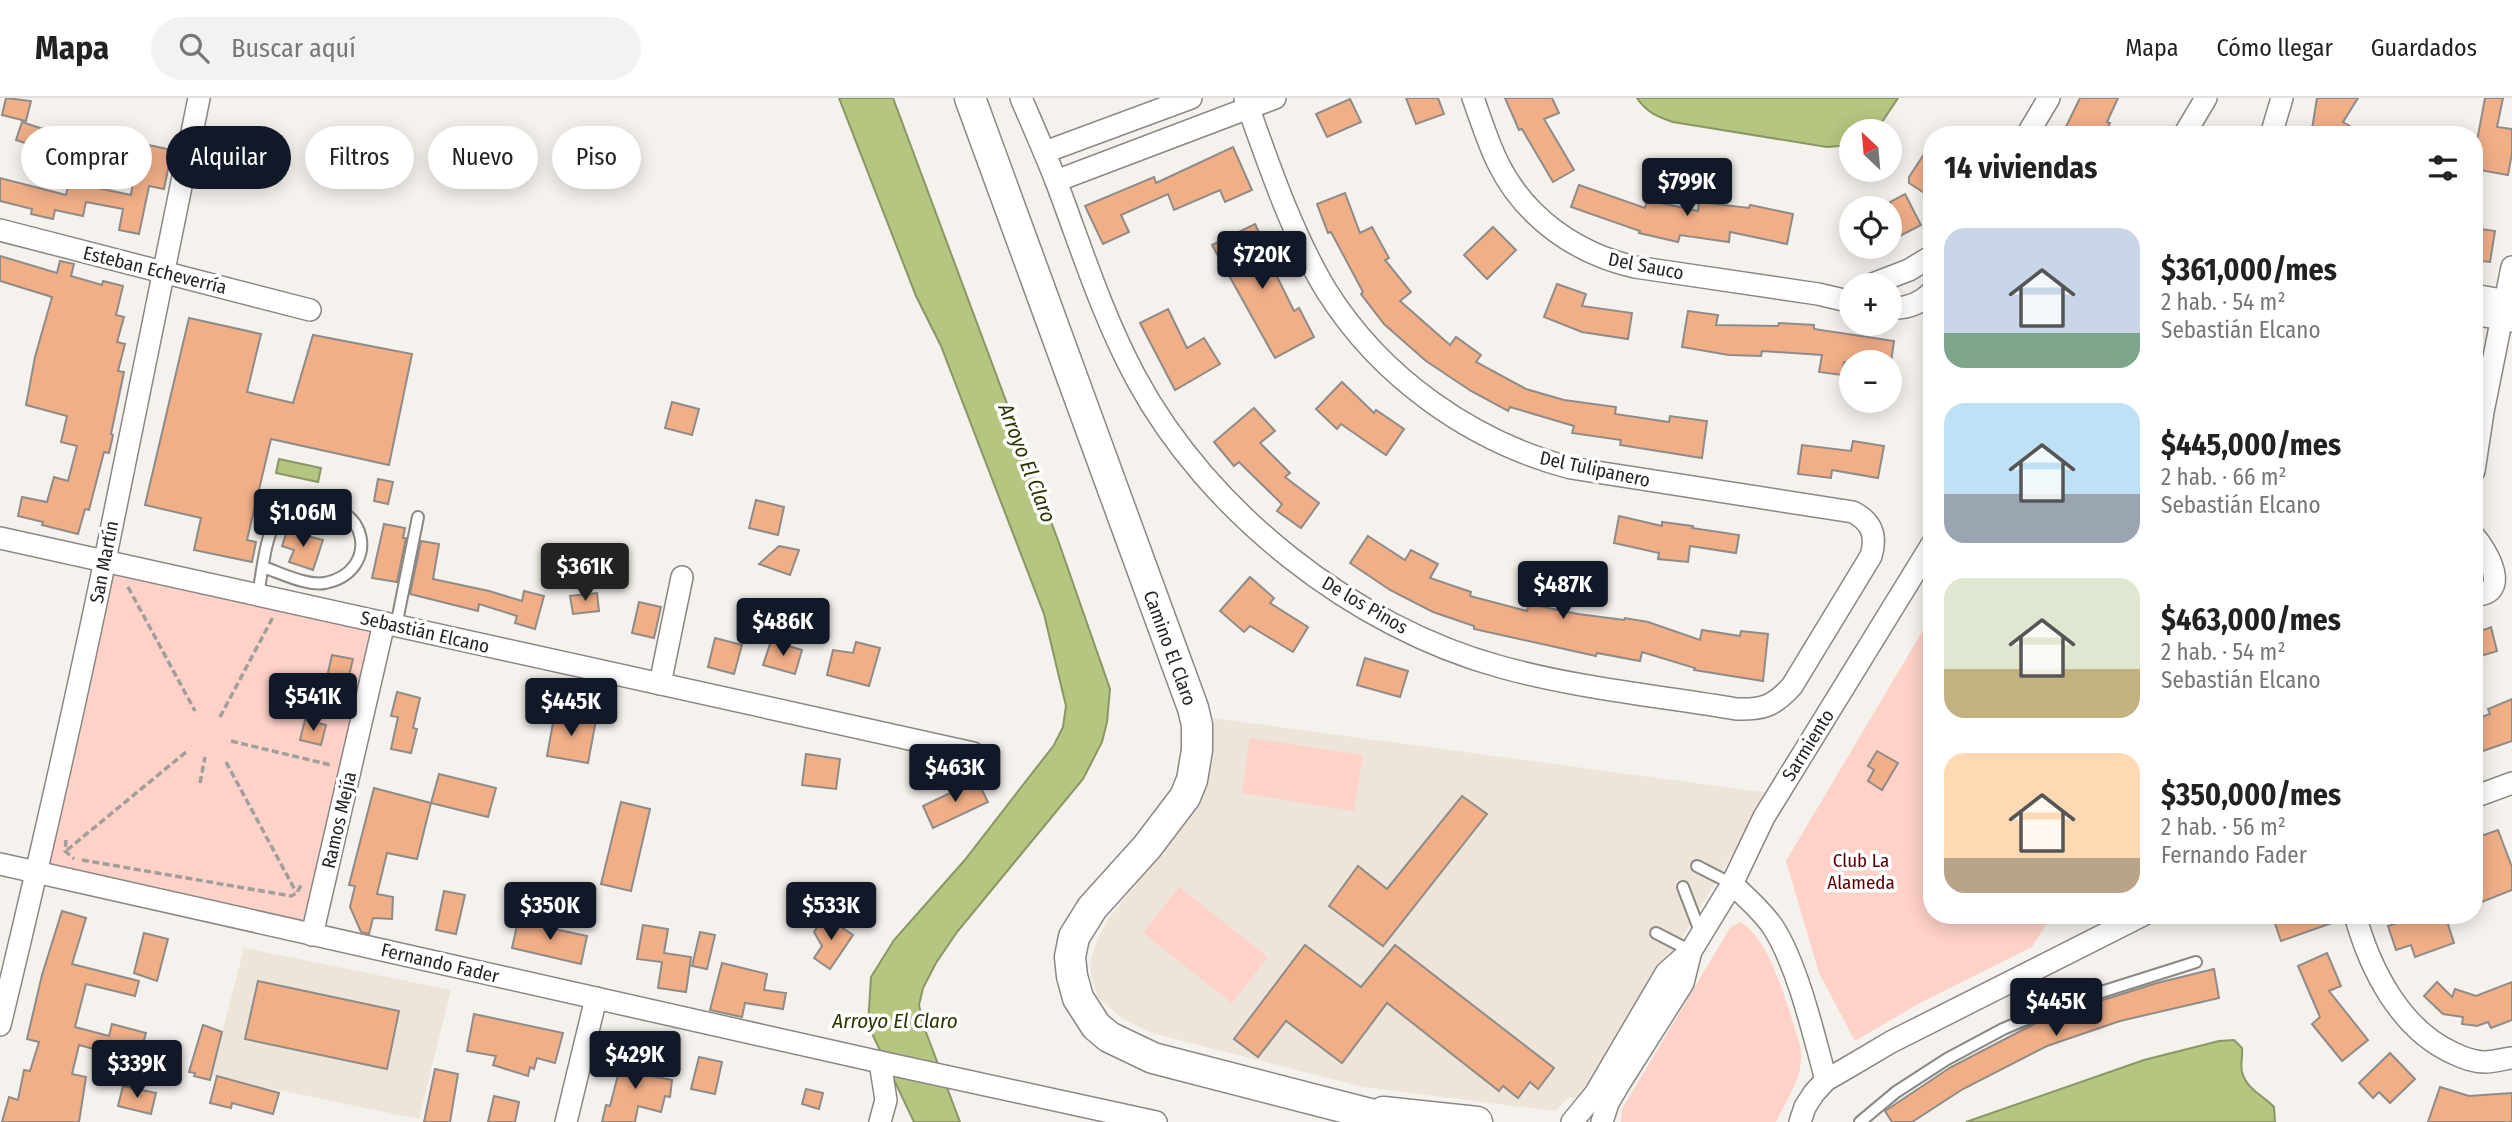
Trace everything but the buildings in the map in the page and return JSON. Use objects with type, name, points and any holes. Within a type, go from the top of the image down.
[{"type":"street","name":"San Martín","points":[[0,1025],[37,872],[104,562],[199,98]]},
{"type":"street","name":"Camino El Claro","points":[[970,98],[1197,725],[1196,765],[1185,797],[1147,847],[1092,908],[1074,937],[1071,966],[1078,998],[1096,1026],[1109,1037],[1153,1058],[1401,1122]]},
{"type":"street","name":"De los Pinos","points":[[1021,98],[1045,152],[1102,306],[1144,393],[1187,454],[1246,520],[1307,570],[1373,614],[1430,642],[1498,667],[1552,679],[1736,709],[1753,709],[1779,700],[1792,686],[1871,556],[1874,547],[1873,531]]},
{"type":"street","points":[[1045,152],[1191,98]]},
{"type":"street","points":[[1056,181],[1247,103],[1275,98]]},
{"type":"street","name":"Del Sauco","points":[[1472,98],[1498,163],[1525,204],[1559,235],[1583,250],[1609,261],[1635,267],[1839,299]]},
{"type":"street","points":[[2032,126],[2049,98]]},
{"type":"street","points":[[2189,126],[2206,98]]},
{"type":"street","points":[[2274,126],[2282,98]]},
{"type":"street","name":"Del Tulipanero","points":[[1247,103],[1301,241],[1326,290],[1378,356],[1412,387],[1451,415],[1505,445],[1546,461],[1597,473],[1853,512],[1864,517],[1873,531]]},
{"type":"street","name":"Esteban Echeverría","points":[[0,230],[310,310]]},
{"type":"street","points":[[1900,273],[1923,261]]},
{"type":"street","points":[[2483,412],[2508,311],[2512,267]]},
{"type":"street","name":"Del Sauco","points":[[1818,294],[1839,292]]},
{"type":"street","points":[[2483,299],[2508,311]]},
{"type":"street","points":[[1902,308],[1923,300]]},
{"type":"street","points":[[2483,313],[2508,311]]},
{"type":"street","name":"Sebastián Elcano","points":[[0,538],[974,753]]},
{"type":"street","points":[[2483,547],[2490,555],[2498,577],[2496,586],[2483,593]]},
{"type":"street","name":"Sarmiento","points":[[1572,1122],[1595,1094],[1666,973],[1696,942],[1732,884],[1764,817],[1923,559]]},
{"type":"street","points":[[660,684],[682,577]]},
{"type":"street","name":"Ramos Mejía","points":[[312,935],[351,770],[390,625]]},
{"type":"street","points":[[2483,794],[2512,783]]},
{"type":"street","name":"Fernando Fader","points":[[0,864],[1156,1122]]},
{"type":"street","points":[[1732,884],[1765,916],[1779,937],[1808,1016],[1826,1080]]},
{"type":"street","points":[[1800,1122],[1805,1107],[1826,1080],[1891,1042],[2125,924]]},
{"type":"street","points":[[2357,924],[2372,965],[2411,1023],[2424,1037],[2463,1058],[2484,1062],[2512,1058]]},
{"type":"street","name":"Sarmiento","points":[[1602,1122],[1608,1103],[1620,1081],[1683,983],[1696,942]]},
{"type":"street","points":[[566,1122],[596,998]]},
{"type":"street","points":[[880,1062],[886,1100],[880,1122]]},
{"type":"street","name":"Camino El Claro","points":[[1362,1110],[1477,1122]]},
{"type":"lane","points":[[258,595],[263,567],[272,528],[280,515],[295,508],[313,505],[348,514],[358,525],[362,540],[361,553],[355,565],[344,575],[325,583],[308,582],[263,567]]},
{"type":"lane","points":[[390,625],[418,517]]},
{"type":"lane","points":[[1697,866],[1732,884]]},
{"type":"lane","points":[[1656,933],[1696,942],[1683,887]]},
{"type":"lane","points":[[1860,1122],[1868,1113],[1947,1059],[2003,1028],[2057,1006],[2196,962]]},
{"type":"path","points":[[124,579],[195,711]]},
{"type":"path","points":[[220,717],[282,600]]},
{"type":"path","points":[[231,741],[351,770]]},
{"type":"path","points":[[37,872],[186,752]]},
{"type":"path","points":[[200,783],[205,757]]},
{"type":"path","points":[[226,762],[296,892],[312,935]]},
{"type":"path","points":[[65,851],[71,858],[291,896],[296,892]]},
{"type":"shaded area","points":[[1213,718],[1769,793],[1584,1101],[1569,1097],[1555,1111],[1363,1087],[1151,1033],[1123,1019],[1098,998],[1091,977],[1091,959],[1098,938],[1109,918],[1190,818],[1212,765]]},
{"type":"shaded area","points":[[244,948],[451,990],[419,1119],[211,1076]]},
{"type":"green space","points":[[114,574],[369,630],[309,913],[303,919],[297,921],[59,869],[51,864],[48,856],[108,582]]},
{"type":"green space","name":"Club La Alameda","points":[[1923,630],[1923,924],[2046,924],[2032,947],[1918,1004],[1855,1041],[1819,973],[1786,861]]},
{"type":"green space","points":[[1250,738],[1363,755],[1354,811],[1242,793]]},
{"type":"green space","points":[[1179,887],[1268,957],[1232,1003],[1143,933]]},
{"type":"green space","points":[[1740,922],[1761,943],[1770,959],[1800,1045],[1798,1076],[1776,1122],[1621,1122],[1622,1109],[1730,928]]},
{"type":"water","name":"Arroyo El Claro","points":[[839,98],[893,98],[1059,543],[1110,689],[1102,742],[1083,779],[957,932],[923,988],[919,1005],[924,1027],[960,1122],[914,1122],[868,1025],[871,977],[894,940],[964,861],[1054,745],[1063,727],[1066,706],[1044,614],[941,346],[916,296]]},
{"type":"water","points":[[1637,98],[1898,98],[1884,119],[1839,119],[1839,146],[1827,147],[1673,122],[1644,107]]},
{"type":"water","points":[[279,459],[321,468],[318,482],[276,473]]},
{"type":"water","points":[[2234,1040],[2242,1048],[2241,1069],[2244,1078],[2251,1088],[2274,1107],[2275,1122],[1966,1122],[2144,1060],[2219,1041]]}]
